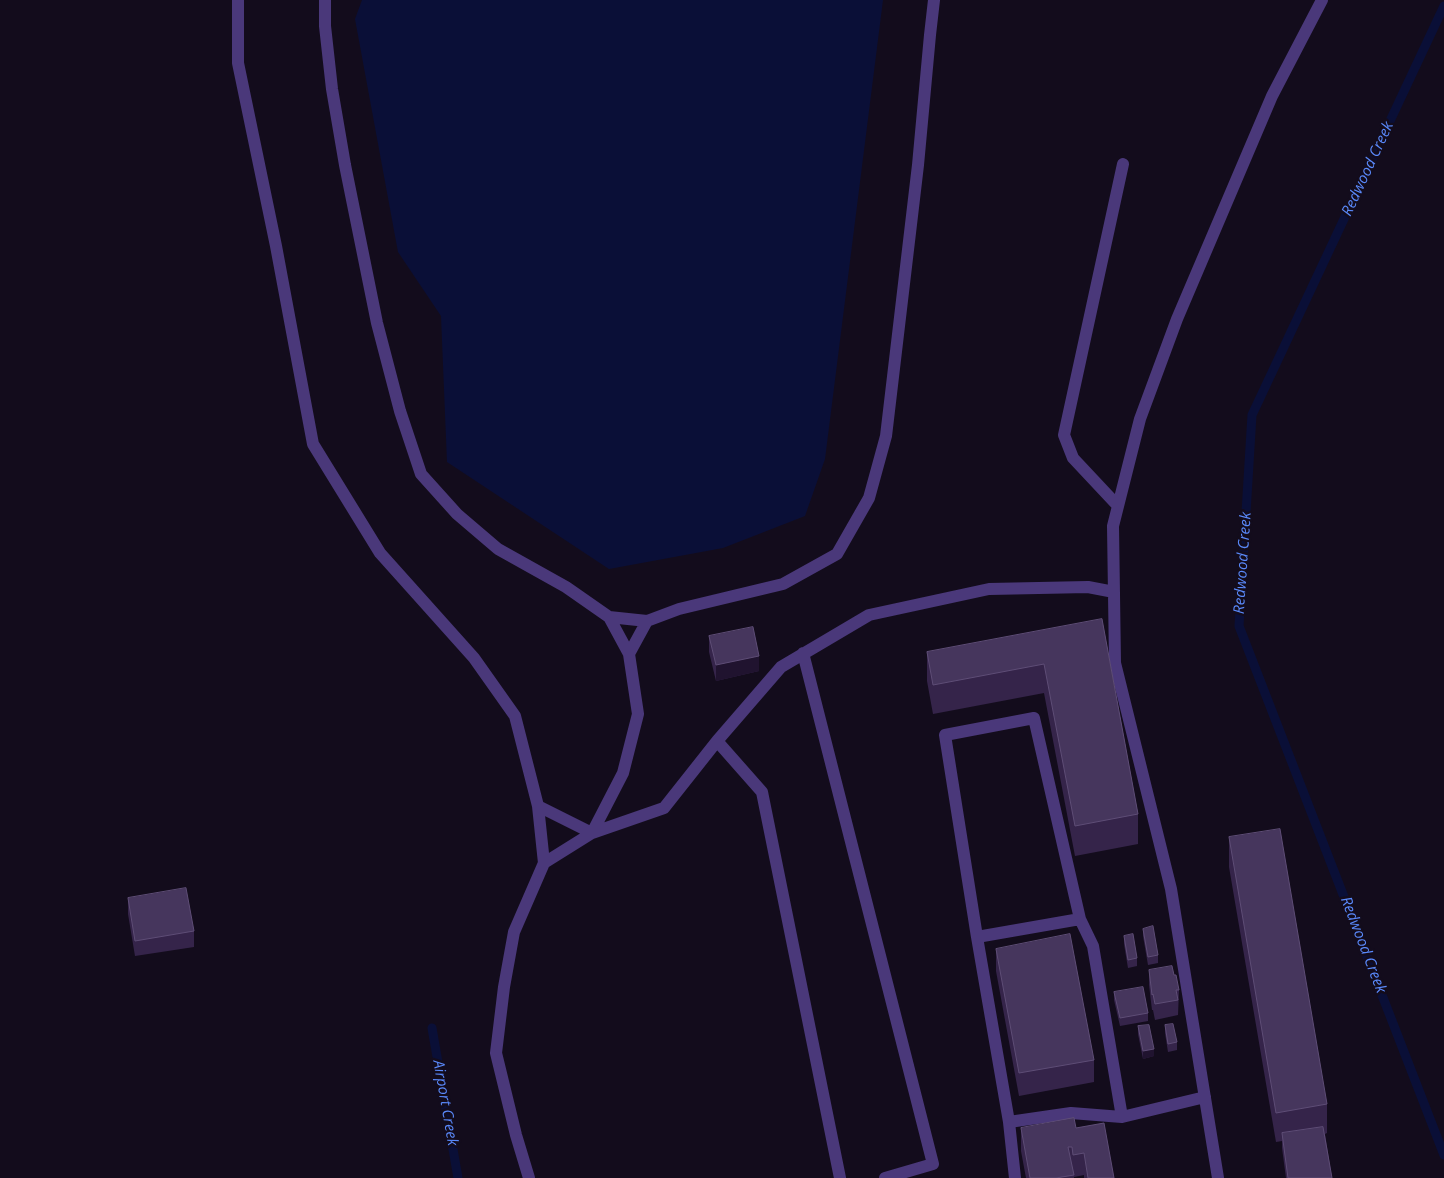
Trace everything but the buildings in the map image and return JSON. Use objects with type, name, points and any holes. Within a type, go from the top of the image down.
[{"type":"lane","points":[[238,0],[238,63],[276,246],[313,444],[380,553],[474,658],[515,716],[538,806],[544,863],[514,932],[504,987],[496,1053],[516,1136],[529,1178]]},
{"type":"lane","points":[[326,0],[326,35],[344,165],[377,323],[400,410],[421,474],[457,514],[498,549],[566,586],[609,617],[629,654],[638,714],[623,773],[592,833]]},
{"type":"lane","points":[[609,617],[646,621],[678,609],[784,584],[837,554],[869,498],[886,436],[918,165],[934,0]]},
{"type":"lane","points":[[1218,1178],[1171,889],[1115,663],[1113,526],[1140,419],[1176,319],[1272,96],[1322,0]]},
{"type":"lane","points":[[1118,506],[1073,458],[1064,435],[1123,164]]},
{"type":"lane","points":[[544,863],[592,833],[664,808],[717,741],[781,666],[869,615],[989,589],[1088,587],[1114,592]]},
{"type":"lane","points":[[629,654],[646,621]]},
{"type":"lane","points":[[803,653],[934,1164],[885,1178]]},
{"type":"lane","points":[[1015,1178],[1009,1122],[944,735],[1034,718],[1080,919],[1093,946],[1122,1117]]},
{"type":"lane","points":[[717,741],[762,792],[840,1178]]},
{"type":"lane","points":[[538,806],[592,833]]},
{"type":"lane","points":[[977,937],[1080,919]]},
{"type":"lane","points":[[1009,1122],[1071,1113],[1122,1117],[1205,1097]]},
{"type":"shaded area","points":[[362,0],[883,0],[825,459],[805,516],[723,548],[609,569],[447,462],[441,316],[398,252],[355,19]]},
{"type":"waterway","name":"Redwood Creek","points":[[1444,6],[1252,415],[1239,626],[1444,1155]]},
{"type":"waterway","name":"Airport Creek","points":[[432,1028],[458,1178]]}]
